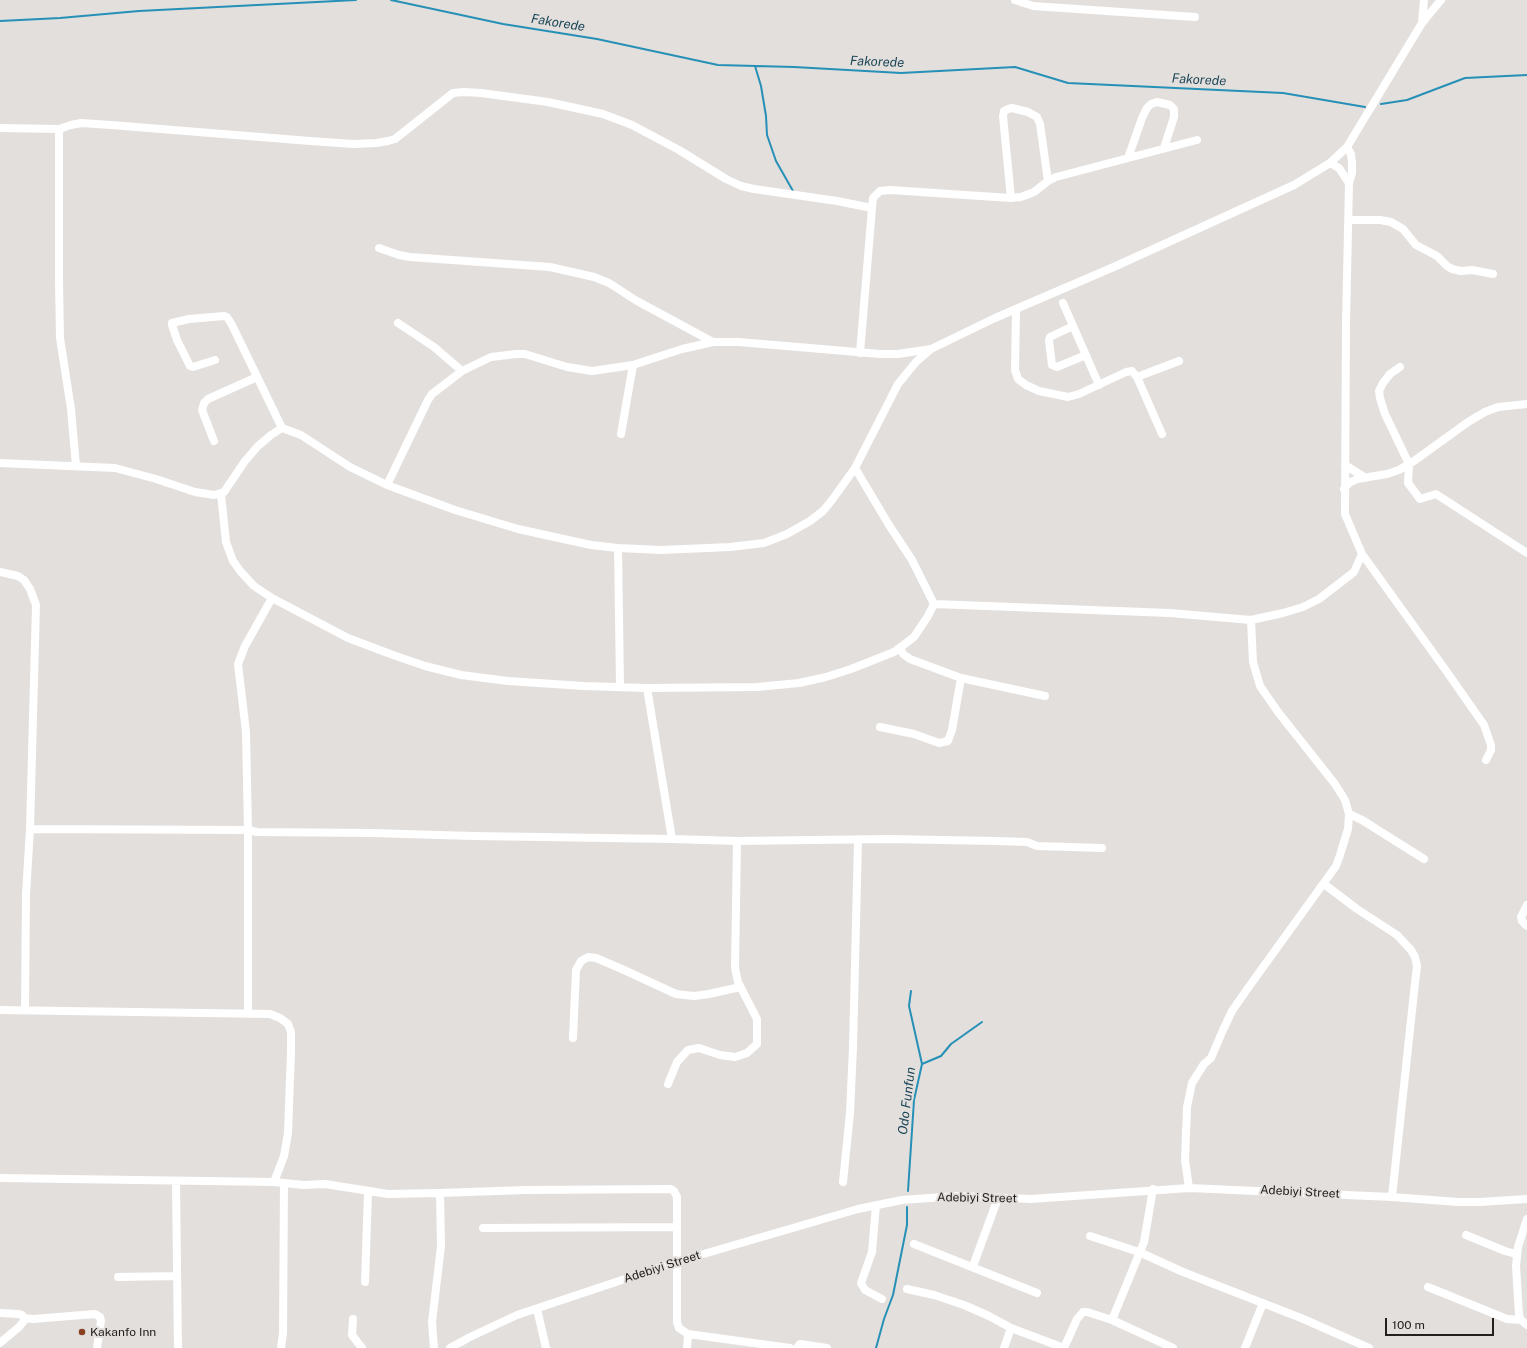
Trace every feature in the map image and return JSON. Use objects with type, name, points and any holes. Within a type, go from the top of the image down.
[{"type":"street","points":[[1015,0],[1033,6],[1195,17]]},
{"type":"street","points":[[1422,23],[1424,0]]},
{"type":"street","points":[[215,360],[193,367],[190,366],[177,340],[172,323],[189,319],[227,317],[282,428],[301,435],[350,467],[387,485],[441,506],[508,527],[591,545],[618,548],[660,550],[730,548],[749,546],[776,540],[810,521],[822,512],[846,483],[898,384],[916,362],[932,349],[1016,309],[1255,204],[1294,185],[1330,163],[1347,147],[1422,23],[1441,0]]},
{"type":"street","points":[[0,128],[59,129],[80,124],[111,125],[354,144],[376,143],[395,139],[453,93],[480,93],[548,102],[603,114],[632,125],[679,150],[726,179],[741,186],[872,208]]},
{"type":"street","points":[[1128,158],[1147,108],[1151,104],[1157,102],[1170,105],[1174,109],[1174,117],[1164,148]]},
{"type":"street","points":[[1011,198],[1003,116],[1004,111],[1008,109],[1012,108],[1023,110],[1037,117],[1040,124],[1048,181]]},
{"type":"street","points":[[59,129],[60,338],[71,409],[76,466]]},
{"type":"street","points":[[860,353],[873,198],[880,191],[890,190],[1011,198],[1021,197],[1034,192],[1048,181],[1197,140]]},
{"type":"street","points":[[1347,147],[1351,154],[1352,173],[1349,183],[1344,489],[1345,514],[1362,554],[1484,725],[1491,745],[1491,750],[1486,760]]},
{"type":"street","points":[[1330,163],[1339,168],[1349,183]]},
{"type":"street","points":[[1349,220],[1380,220],[1391,222],[1403,229],[1416,244],[1437,256],[1452,269],[1472,270],[1493,274]]},
{"type":"street","points":[[379,248],[399,256],[550,267],[594,277],[609,283],[637,301],[713,342]]},
{"type":"street","points":[[1063,303],[1099,385]]},
{"type":"street","points":[[1016,309],[1015,370],[1018,379],[1026,385],[1039,391],[1068,397],[1080,394],[1129,371],[1134,373],[1137,377],[1162,434]]},
{"type":"street","points":[[398,323],[434,347],[462,372]]},
{"type":"street","points":[[1074,326],[1050,337],[1049,341],[1052,365],[1057,367],[1086,355]]},
{"type":"street","points":[[387,485],[432,394],[462,372],[491,357],[525,354],[567,368],[592,370],[633,365],[682,349],[713,342],[739,342],[860,353],[898,354],[932,349]]},
{"type":"street","points":[[1137,377],[1179,361]]},
{"type":"street","points":[[621,434],[633,365]]},
{"type":"street","points":[[1400,367],[1390,374],[1379,391],[1380,398],[1409,464],[1408,483],[1420,499],[1436,494],[1527,553]]},
{"type":"street","points":[[214,441],[202,410],[204,403],[208,398],[257,376]]},
{"type":"street","points":[[1344,489],[1356,479],[1387,474],[1399,470],[1468,422],[1485,412],[1498,407],[1527,404]]},
{"type":"street","points":[[0,463],[115,468],[208,495],[214,495],[224,492],[258,446],[282,428]]},
{"type":"street","points":[[1345,465],[1364,477]]},
{"type":"street","points":[[855,468],[912,560],[934,604]]},
{"type":"street","points":[[221,494],[226,542],[233,560],[241,572],[254,586],[272,598],[348,638],[425,666],[461,675],[508,681],[647,688],[757,687],[799,683],[851,669],[900,648],[914,637],[934,604]]},
{"type":"street","points":[[618,548],[620,687]]},
{"type":"street","points":[[934,604],[1170,613],[1251,620],[1264,619],[1303,607],[1319,599],[1354,572],[1362,554]]},
{"type":"street","points":[[0,572],[18,576],[24,580],[30,589],[36,605],[30,829],[26,894],[25,1010]]},
{"type":"street","points":[[248,1014],[248,830],[245,716],[238,664],[245,646],[272,598]]},
{"type":"street","points":[[1189,1188],[1185,1160],[1187,1107],[1192,1083],[1204,1064],[1211,1058],[1220,1034],[1232,1011],[1336,866],[1348,829],[1349,814],[1345,800],[1335,784],[1278,712],[1260,686],[1253,662],[1251,620]]},
{"type":"street","points":[[900,648],[903,654],[910,659],[961,678],[1045,696]]},
{"type":"street","points":[[880,728],[914,734],[938,743],[948,741],[952,730],[961,678]]},
{"type":"street","points":[[647,688],[672,839]]},
{"type":"street","points":[[1349,814],[1362,820],[1424,859]]},
{"type":"street","points":[[30,829],[248,830],[261,832],[737,841],[888,839],[1027,842],[1037,846],[1102,848]]},
{"type":"street","points":[[843,1182],[850,1113],[853,1054],[858,840]]},
{"type":"street","points":[[668,1084],[677,1062],[688,1050],[699,1048],[720,1055],[735,1057],[747,1053],[757,1044],[757,1019],[740,987],[735,968],[737,841]]},
{"type":"street","points":[[1324,884],[1357,909],[1397,935],[1411,950],[1415,957],[1417,966],[1392,1196]]},
{"type":"street","points":[[1527,905],[1521,917],[1522,921],[1527,926]]},
{"type":"street","points":[[573,1038],[576,970],[581,961],[588,957],[603,961],[676,994],[694,996],[740,987]]},
{"type":"street","points":[[0,1010],[270,1014],[280,1018],[288,1024],[291,1032],[291,1051],[288,1133],[284,1156],[274,1182]]},
{"type":"street","points":[[0,1178],[274,1182],[304,1186],[332,1184],[368,1192],[388,1194],[668,1188],[674,1191],[676,1197],[677,1322],[679,1328],[688,1334],[790,1348]]},
{"type":"street","points":[[176,1181],[178,1348]]},
{"type":"street","points":[[281,1348],[283,1333],[284,1183]]},
{"type":"street","name":"Adebiyi Street","points":[[450,1348],[517,1315],[676,1262],[876,1205],[902,1200],[950,1197],[1030,1199],[1153,1189],[1189,1188],[1392,1196],[1433,1200],[1480,1202],[1527,1199]]},
{"type":"street","points":[[1112,1320],[1144,1242],[1153,1189]]},
{"type":"street","points":[[365,1282],[368,1192]]},
{"type":"street","points":[[434,1348],[432,1322],[441,1246],[440,1193]]},
{"type":"street","points":[[972,1266],[998,1198]]},
{"type":"street","points":[[876,1205],[872,1252],[861,1283],[864,1290],[882,1299]]},
{"type":"street","points":[[1524,1322],[1518,1309],[1516,1254],[1527,1220]]},
{"type":"street","points":[[483,1228],[676,1227]]},
{"type":"street","points":[[1466,1235],[1516,1254]]},
{"type":"street","points":[[1090,1236],[1139,1252],[1183,1272],[1308,1321],[1369,1348]]},
{"type":"street","points":[[914,1244],[1037,1293]]},
{"type":"street","points":[[118,1277],[177,1276]]},
{"type":"street","points":[[1428,1287],[1506,1319],[1524,1322]]},
{"type":"street","points":[[907,1289],[934,1295],[964,1305],[1011,1328],[1064,1348],[1077,1319],[1082,1312],[1092,1313],[1112,1320],[1173,1348]]},
{"type":"street","points":[[1245,1348],[1263,1304]]},
{"type":"street","points":[[536,1309],[546,1348]]},
{"type":"street","points":[[0,1313],[22,1315],[24,1318],[42,1319],[95,1314],[100,1317],[101,1321],[97,1348]]},
{"type":"street","points":[[0,1343],[19,1327],[24,1321],[24,1318]]},
{"type":"street","points":[[353,1319],[352,1335],[362,1348]]},
{"type":"street","points":[[1004,1348],[1011,1328]]},
{"type":"street","points":[[687,1348],[688,1334]]},
{"type":"street","points":[[797,1348],[800,1344],[827,1348]]},
{"type":"waterway","name":"Fakorede","points":[[0,21],[60,18],[139,11],[356,0]]},
{"type":"waterway","name":"Fakorede","points":[[391,0],[503,24],[597,39],[718,65],[794,67],[901,73],[1015,67],[1068,83],[1283,93],[1365,107]]},
{"type":"waterway","points":[[755,66],[761,86],[766,116],[767,135],[776,161],[793,191]]},
{"type":"waterway","name":"Fakorede","points":[[1381,104],[1407,100],[1465,78],[1527,75]]},
{"type":"waterway","name":"Odo Funfun","points":[[908,1191],[914,1100],[922,1064],[909,1006],[911,991]]},
{"type":"waterway","points":[[922,1064],[941,1056],[951,1044],[982,1022]]},
{"type":"waterway","name":"Odo Funfun","points":[[876,1348],[884,1319],[893,1295],[907,1225],[907,1207]]},
{"type":"place","name":"Kakanfo Inn","points":[[82,1332]]}]
